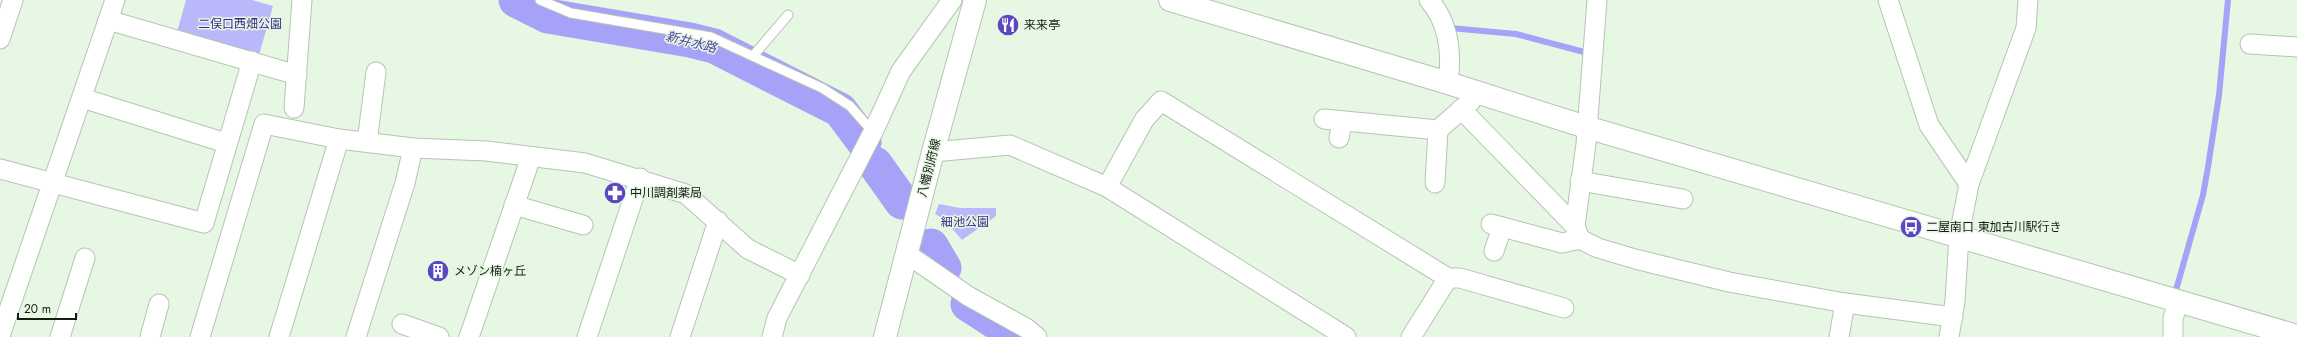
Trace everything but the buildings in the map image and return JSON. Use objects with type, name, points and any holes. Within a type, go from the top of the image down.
[{"type":"street","points":[[0,39],[13,0]]},
{"type":"street","points":[[0,336],[115,0]]},
{"type":"street","points":[[294,108],[302,0]]},
{"type":"street","points":[[772,337],[777,318],[873,132],[901,71],[952,0]]},
{"type":"street","name":"八幡別府線","points":[[885,337],[933,152],[975,0]]},
{"type":"street","points":[[1170,0],[1448,83],[1586,127],[1959,236],[2286,335]]},
{"type":"street","points":[[1429,0],[1436,8],[1445,29],[1451,63],[1448,83]]},
{"type":"street","points":[[1577,233],[1580,181],[1597,0]]},
{"type":"street","points":[[1888,0],[1929,125],[1969,184]]},
{"type":"street","points":[[1950,337],[1953,317],[1959,236],[1969,184],[1976,172],[2026,28],[2028,0]]},
{"type":"street","points":[[108,20],[297,75]]},
{"type":"street","points":[[2250,44],[2297,47]]},
{"type":"street","points":[[0,169],[204,224],[226,143],[252,61]]},
{"type":"street","points":[[367,142],[376,72]]},
{"type":"street","points":[[1435,183],[1438,130],[1480,94]]},
{"type":"street","points":[[82,98],[226,143]]},
{"type":"street","points":[[1108,187],[1144,120],[1161,101],[1448,278],[1460,278],[1564,308]]},
{"type":"street","points":[[1461,109],[1577,233],[1598,248],[1635,259],[1729,282],[1845,303],[1953,317]]},
{"type":"street","points":[[200,337],[264,124],[339,139],[413,148],[486,151],[585,162],[640,178],[686,194],[748,249],[800,275]]},
{"type":"street","points":[[1335,126],[1438,130]]},
{"type":"street","points":[[279,337],[339,139]]},
{"type":"street","points":[[933,152],[1010,145],[1108,187],[1346,337]]},
{"type":"street","points":[[356,337],[405,183],[413,148]]},
{"type":"street","points":[[468,337],[531,157]]},
{"type":"street","points":[[587,337],[640,178]]},
{"type":"street","points":[[1580,181],[1683,199]]},
{"type":"street","points":[[514,205],[583,224]]},
{"type":"street","points":[[680,337],[718,221]]},
{"type":"street","points":[[1494,251],[1497,225],[1562,243],[1577,233]]},
{"type":"street","points":[[907,254],[968,296],[1026,328],[1038,337]]},
{"type":"street","points":[[60,337],[85,258]]},
{"type":"street","points":[[1411,337],[1448,278]]},
{"type":"street","points":[[2173,337],[2173,318],[2178,302]]},
{"type":"street","points":[[1839,337],[1845,303]]},
{"type":"street","points":[[150,337],[159,304]]},
{"type":"street","points":[[402,324],[439,337]]},
{"type":"lane","points":[[540,0],[571,13],[711,37],[822,88],[850,106],[873,132]]},
{"type":"lane","points":[[753,56],[788,15]]},
{"type":"green space","name":"二俣口西畑公園","points":[[186,0],[252,0],[273,6],[259,55],[177,32]]},
{"type":"green space","name":"細池公園","points":[[939,204],[960,208],[996,208],[996,216],[962,240],[944,219],[935,214]]},
{"type":"waterway","name":"新井水路","points":[[516,0],[548,16],[690,40],[714,46],[840,110],[864,142]]},
{"type":"waterway","points":[[2174,297],[2203,195],[2219,95],[2228,0]]},
{"type":"waterway","points":[[1449,27],[1516,34],[1584,52]]},
{"type":"waterway","name":"新井水路","points":[[875,164],[902,202]]},
{"type":"waterway","name":"新井水路","points":[[931,246],[944,268]]},
{"type":"waterway","name":"新井水路","points":[[968,304],[1019,337]]},
{"type":"place","name":"来来亭","points":[[1008,25]]},
{"type":"place","name":"中川調剤薬局","points":[[615,193]]},
{"type":"place","name":"二屋南口 東加古川駅行き","points":[[1911,227]]},
{"type":"place","name":"メゾン楠ヶ丘","points":[[438,271]]}]
